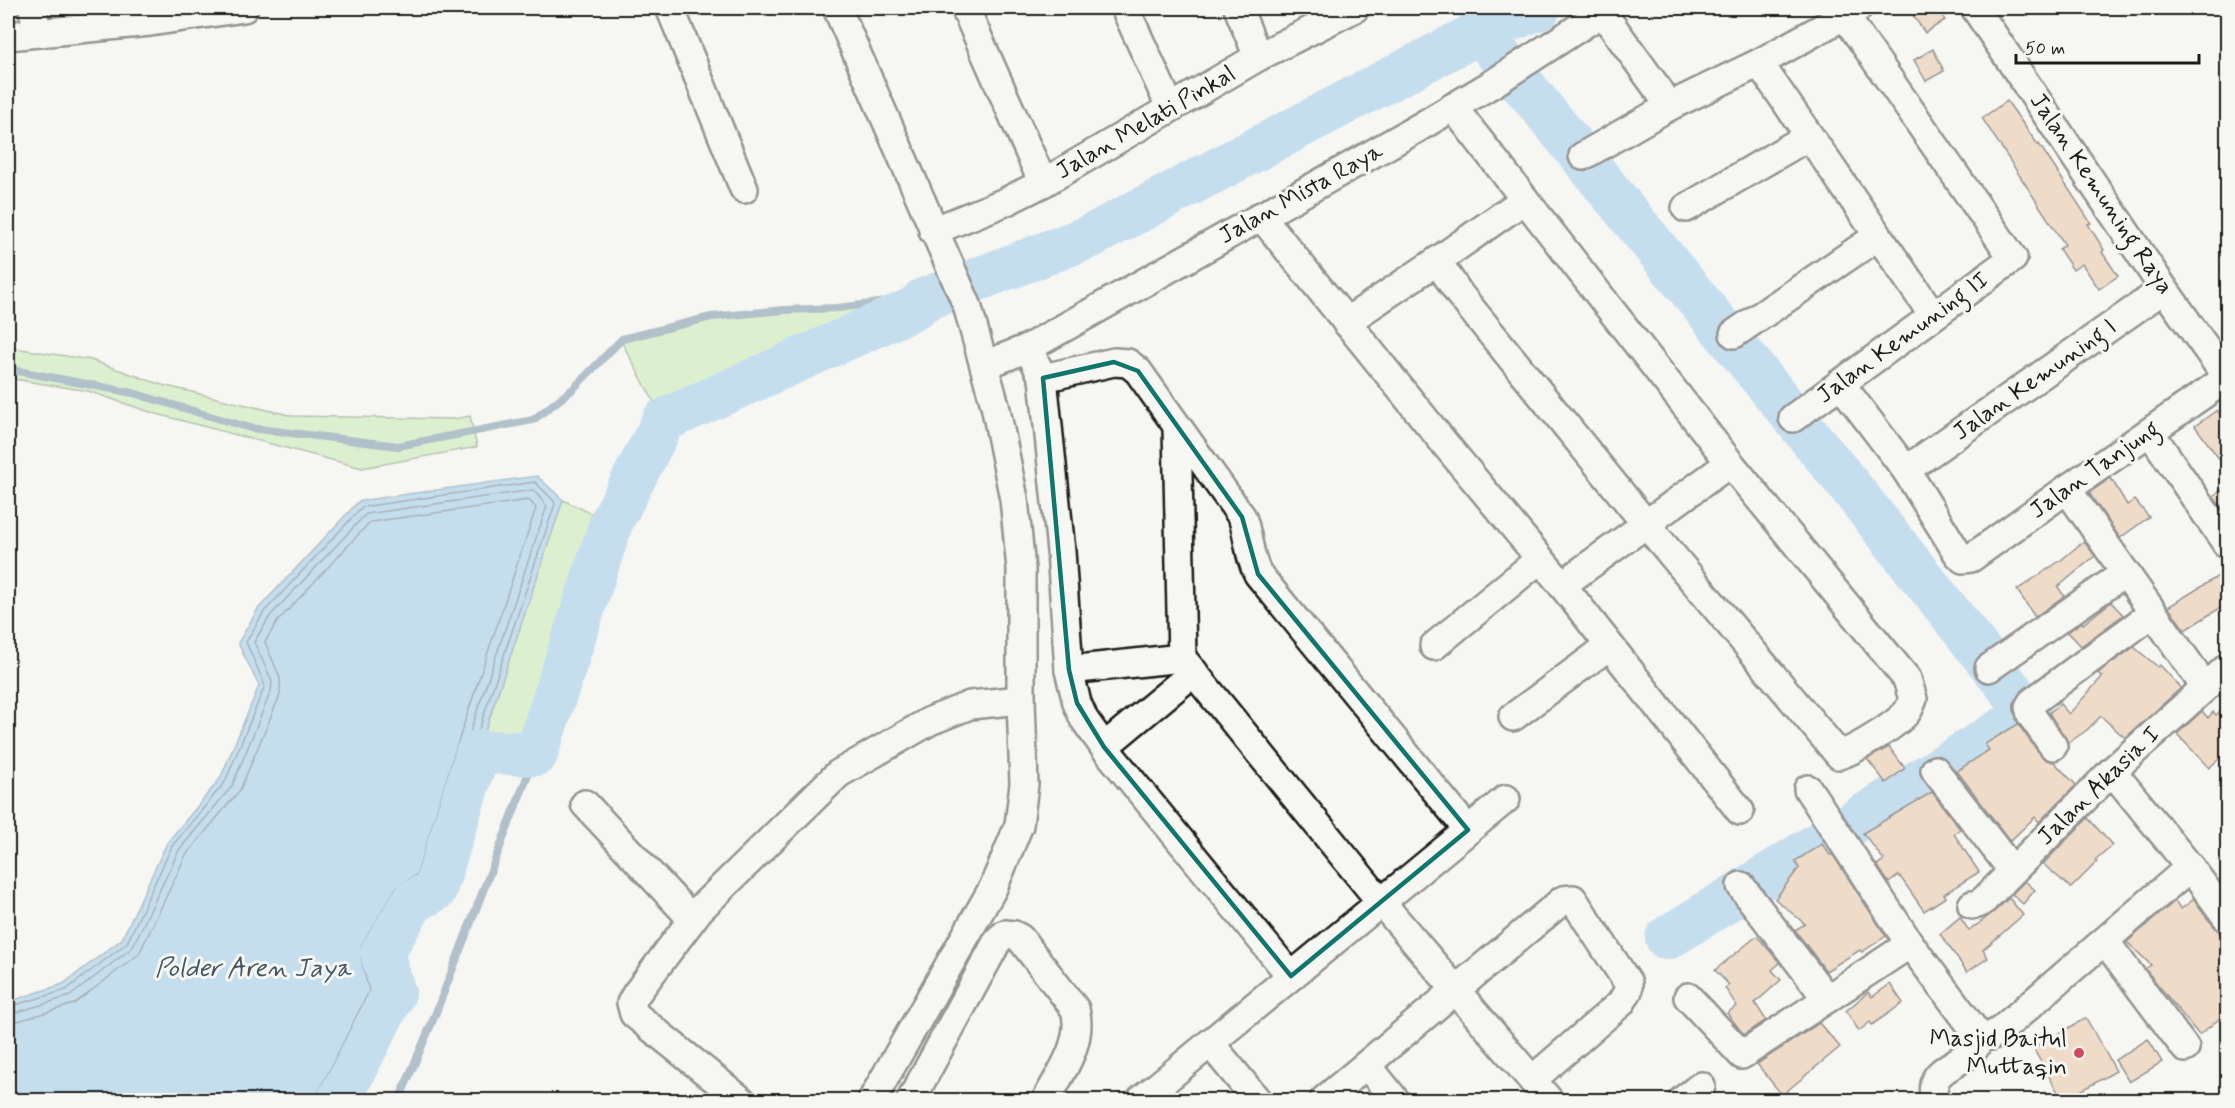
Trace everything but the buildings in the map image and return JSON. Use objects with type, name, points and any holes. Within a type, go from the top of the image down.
[{"type":"street","points":[[8,36],[35,20],[244,8]]},
{"type":"street","points":[[670,8],[744,189]]},
{"type":"street","points":[[837,8],[967,305],[985,365],[1014,499],[1021,569],[1021,700],[1024,784],[1019,825],[993,888],[872,1101]]},
{"type":"street","points":[[965,8],[1043,183]]},
{"type":"street","points":[[1125,8],[1170,107]]},
{"type":"street","points":[[1238,8],[1258,57]]},
{"type":"street","name":"Jalan Melati Pinkal","points":[[933,231],[1005,202],[1043,183],[1258,57],[1352,8]]},
{"type":"street","name":"Jalan Kemuning Raya","points":[[1975,8],[2227,379]]},
{"type":"street","points":[[1606,10],[1670,106]]},
{"type":"street","name":"Jalan Mista Raya","points":[[985,365],[1028,348],[1453,107],[1606,10]]},
{"type":"street","points":[[1582,156],[1670,106],[1759,63],[1851,12]]},
{"type":"street","name":"Jalan Kemuning II","points":[[1793,418],[2013,258],[1851,12]]},
{"type":"street","points":[[1759,63],[1932,315]]},
{"type":"street","points":[[1437,261],[1460,295],[1646,524],[1839,755],[1851,752],[1870,740],[1906,712],[1913,699],[1907,679],[1730,463],[1453,107]]},
{"type":"street","points":[[1686,208],[1809,136]]},
{"type":"street","points":[[1346,322],[1524,200]]},
{"type":"street","points":[[1261,216],[1562,585],[1740,811]]},
{"type":"street","points":[[1734,334],[1878,236]]},
{"type":"street","name":"Jalan Kemuning I","points":[[1906,470],[2164,289]]},
{"type":"street","points":[[1028,348],[1043,378],[1061,551],[1069,670],[1077,703],[1084,719],[1104,747],[1291,976]]},
{"type":"street","points":[[1043,378],[1114,362],[1128,363],[1138,371],[1242,517],[1253,566],[1258,574],[1468,830]]},
{"type":"street","name":"Jalan Tanjung","points":[[1906,470],[1958,554],[1963,559],[1971,558],[2227,379]]},
{"type":"street","points":[[1840,383],[1906,470]]},
{"type":"street","points":[[1177,427],[1188,665],[1381,902],[1455,989],[1541,1090],[1621,1003],[1628,991],[1628,983],[1577,902],[1568,898],[1455,989],[1324,1101]]},
{"type":"street","points":[[2150,432],[2228,546]]},
{"type":"street","points":[[1562,585],[1730,463]]},
{"type":"street","points":[[2067,489],[2205,687]]},
{"type":"street","points":[[1434,646],[1540,559]]},
{"type":"street","points":[[1989,668],[2125,573]]},
{"type":"street","points":[[2053,746],[2031,715],[2029,707],[2032,702],[2153,613]]},
{"type":"street","points":[[1513,717],[1610,646]]},
{"type":"street","points":[[1069,670],[1188,665]]},
{"type":"street","points":[[1104,747],[1188,665]]},
{"type":"street","name":"Jalan Akasia I","points":[[1972,904],[1978,904],[1984,900],[2112,771],[2228,667]]},
{"type":"street","points":[[741,1101],[634,1014],[631,1003],[636,994],[700,909],[838,774],[930,721],[970,705],[1021,700]]},
{"type":"street","points":[[1935,770],[2012,870]]},
{"type":"street","points":[[2112,771],[2190,867],[2228,919]]},
{"type":"street","points":[[1808,789],[1910,944],[1978,1036]]},
{"type":"street","points":[[1141,1101],[1506,799]]},
{"type":"street","points":[[585,804],[692,919]]},
{"type":"street","points":[[1978,1036],[1991,1036],[2001,1030],[2190,867]]},
{"type":"street","points":[[1741,886],[1827,999]]},
{"type":"street","points":[[911,1101],[998,940],[1005,934],[1020,938],[1075,1009],[1078,1022],[1073,1047],[1046,1101]]},
{"type":"street","points":[[2105,941],[2185,1048]]},
{"type":"street","points":[[1688,997],[1742,1055],[1910,944]]},
{"type":"street","points":[[1935,1101],[1932,1089],[1935,1079],[1975,1048],[1978,1036]]},
{"type":"street","points":[[1210,1043],[1257,1101]]},
{"type":"street","points":[[1366,1065],[1395,1101]]},
{"type":"highlighted area","points":[[1114,362],[1138,371],[1242,517],[1258,574],[1468,830],[1291,976],[1104,747],[1077,703],[1069,670],[1043,378]]},
{"type":"green space","points":[[943,273],[964,305],[915,308],[664,420],[621,341],[711,317],[837,308],[913,299]]},
{"type":"green space","points":[[8,347],[91,360],[162,385],[293,416],[454,419],[470,416],[477,447],[362,468],[153,413],[88,391],[8,378]]},
{"type":"green space","points":[[563,500],[611,523],[536,754],[478,752]]},
{"type":"water","name":"Polder Aren Jaya","points":[[537,476],[563,500],[478,752],[435,890],[413,902],[382,953],[394,993],[339,1100],[8,1100],[8,1002],[63,984],[122,939],[167,843],[220,779],[259,686],[238,643],[258,609],[359,501]]},
{"type":"waterway","points":[[1457,44],[1539,8]]},
{"type":"waterway","points":[[339,1100],[394,993],[382,953],[413,902],[435,890],[478,752],[536,754],[611,523],[664,420],[915,308],[923,300],[1089,237],[1480,32],[1852,489],[2029,713],[1667,938]]},
{"type":"waterway","points":[[8,369],[133,393],[250,428],[398,446],[533,420],[573,389],[622,339],[711,317],[923,300],[915,308],[664,420],[639,464],[611,523],[536,754],[433,1020],[399,1100]]},
{"type":"place","name":"Masjid Baitul Muttaqin","points":[[2079,1053]]}]
